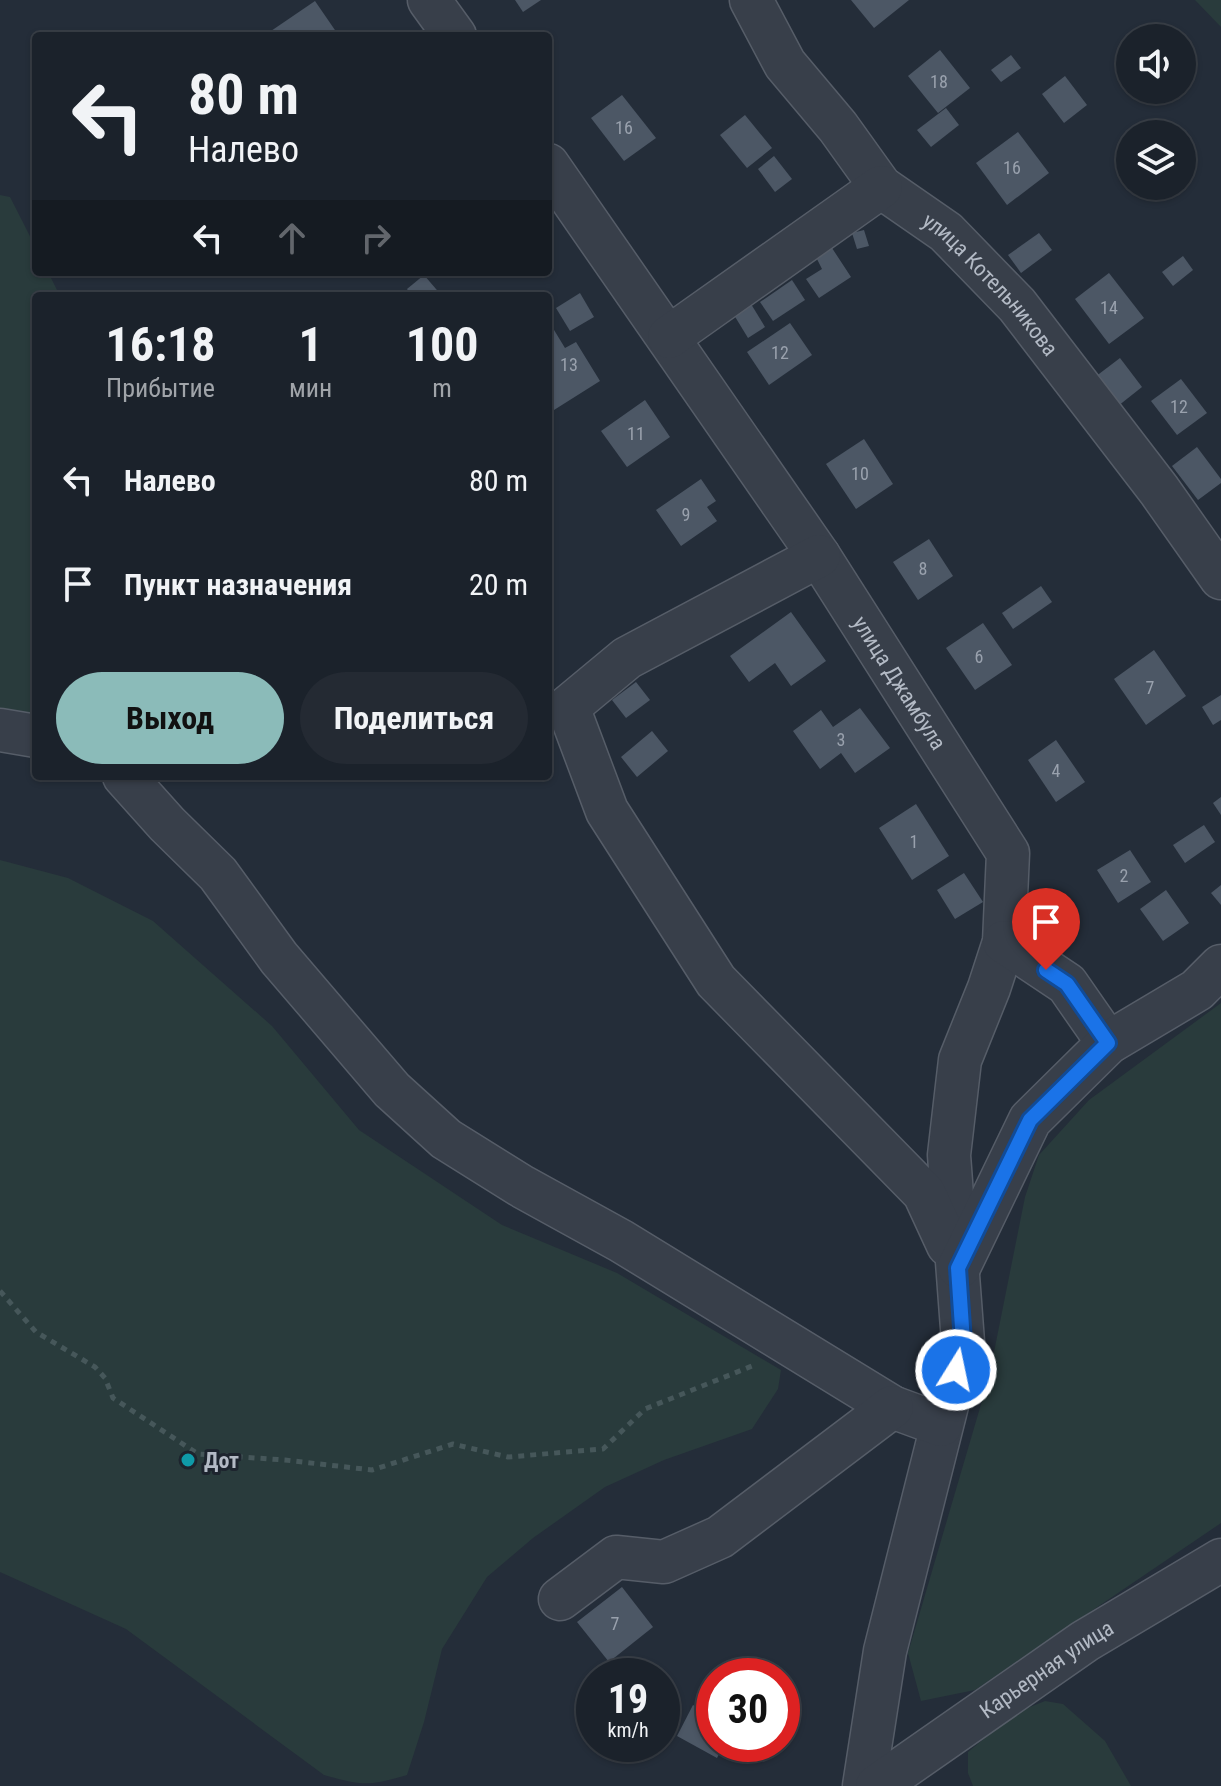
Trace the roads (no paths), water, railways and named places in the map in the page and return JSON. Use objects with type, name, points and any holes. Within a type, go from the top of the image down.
[{"type":"street","points":[[429,0],[452,32]]},
{"type":"street","name":"улица Котельникова","points":[[751,0],[785,64],[838,127],[881,187],[946,232],[1017,305],[1159,490],[1221,578]]},
{"type":"street","name":"улица Джамбула","points":[[552,171],[819,556],[1008,853],[1004,942],[960,1060],[949,1155],[963,1342],[885,1651],[864,1786]]},
{"type":"street","points":[[669,337],[881,187]]},
{"type":"street","points":[[819,556],[627,658],[558,711],[607,811],[716,981],[924,1193],[958,1268]]},
{"type":"street","points":[[0,730],[32,735]]},
{"type":"street","points":[[128,780],[218,874],[279,958],[392,1090],[446,1139],[523,1187],[621,1241],[892,1407],[941,1425]]},
{"type":"street","points":[[1004,942],[1067,984],[1108,1043]]},
{"type":"street","points":[[958,1268],[1030,1120],[1108,1043],[1197,990],[1221,966]]},
{"type":"street","points":[[560,1599],[616,1557],[664,1562],[720,1537],[892,1407]]},
{"type":"street","name":"Карьерная улица","points":[[877,1786],[1085,1641],[1221,1560]]},
{"type":"place","name":"Дот","points":[[188,1460]]}]
